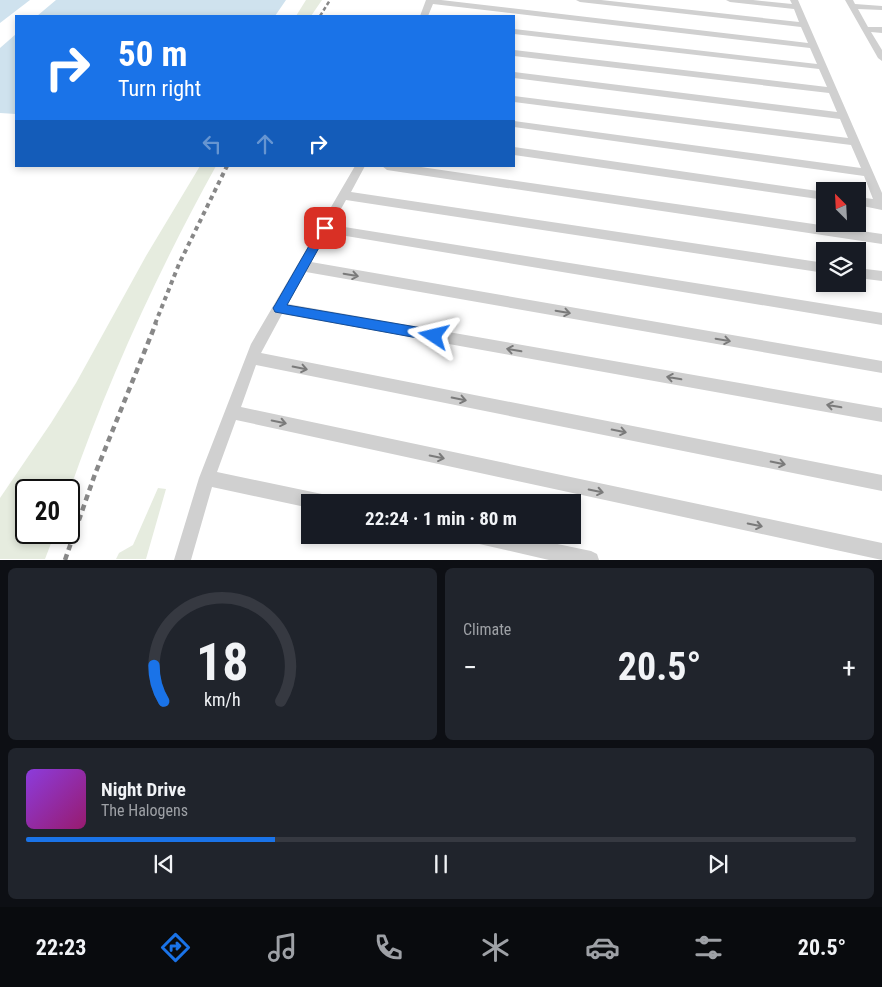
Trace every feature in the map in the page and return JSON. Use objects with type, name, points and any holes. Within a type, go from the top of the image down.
[{"type":"lane","points":[[580,0],[805,24]]},
{"type":"lane","points":[[730,0],[796,3],[882,205]]},
{"type":"lane","points":[[424,15],[429,1],[814,46]]},
{"type":"lane","points":[[851,3],[882,8]]},
{"type":"lane","points":[[851,3],[879,48],[882,58]]},
{"type":"lane","points":[[866,29],[882,30]]},
{"type":"lane","points":[[515,31],[823,67]]},
{"type":"lane","points":[[515,53],[834,92]]},
{"type":"lane","points":[[515,75],[844,116]]},
{"type":"lane","points":[[515,99],[855,142]]},
{"type":"lane","points":[[515,124],[868,173]]},
{"type":"lane","points":[[515,151],[816,195]]},
{"type":"lane","points":[[182,560],[207,478],[252,358],[359,167]]},
{"type":"lane","points":[[394,167],[882,239]]},
{"type":"lane","points":[[344,196],[816,267]]},
{"type":"lane","points":[[866,202],[882,205]]},
{"type":"lane","points":[[325,228],[882,319]]},
{"type":"lane","points":[[303,266],[882,367]]},
{"type":"lane","points":[[866,274],[882,276]]},
{"type":"lane","points":[[279,308],[882,415]]},
{"type":"lane","points":[[252,358],[882,483]]},
{"type":"lane","points":[[231,412],[882,552]]},
{"type":"lane","points":[[207,478],[301,498]]},
{"type":"lane","points":[[517,544],[591,560]]},
{"type":"shaded area","points":[[306,0],[322,0],[312,15],[297,15]]},
{"type":"shaded area","points":[[199,167],[215,167],[174,245],[135,326],[100,409],[74,479],[15,479],[15,544],[51,544],[45,559],[0,559],[0,498],[76,383],[146,256]]},
{"type":"shaded area","points":[[158,488],[166,489],[146,559],[116,559],[119,553],[133,545]]},
{"type":"water","points":[[0,0],[30,0],[0,23]]},
{"type":"water","points":[[56,0],[286,0],[276,15],[38,15]]},
{"type":"water","points":[[15,35],[15,114],[0,113],[0,48]]},
{"type":"railway","points":[[321,15],[330,0]]},
{"type":"railway","points":[[155,324],[179,264],[227,167]]},
{"type":"railway","points":[[65,560],[95,474],[156,323]]},
{"type":"route","points":[[325,228],[279,308],[434,336]]}]
